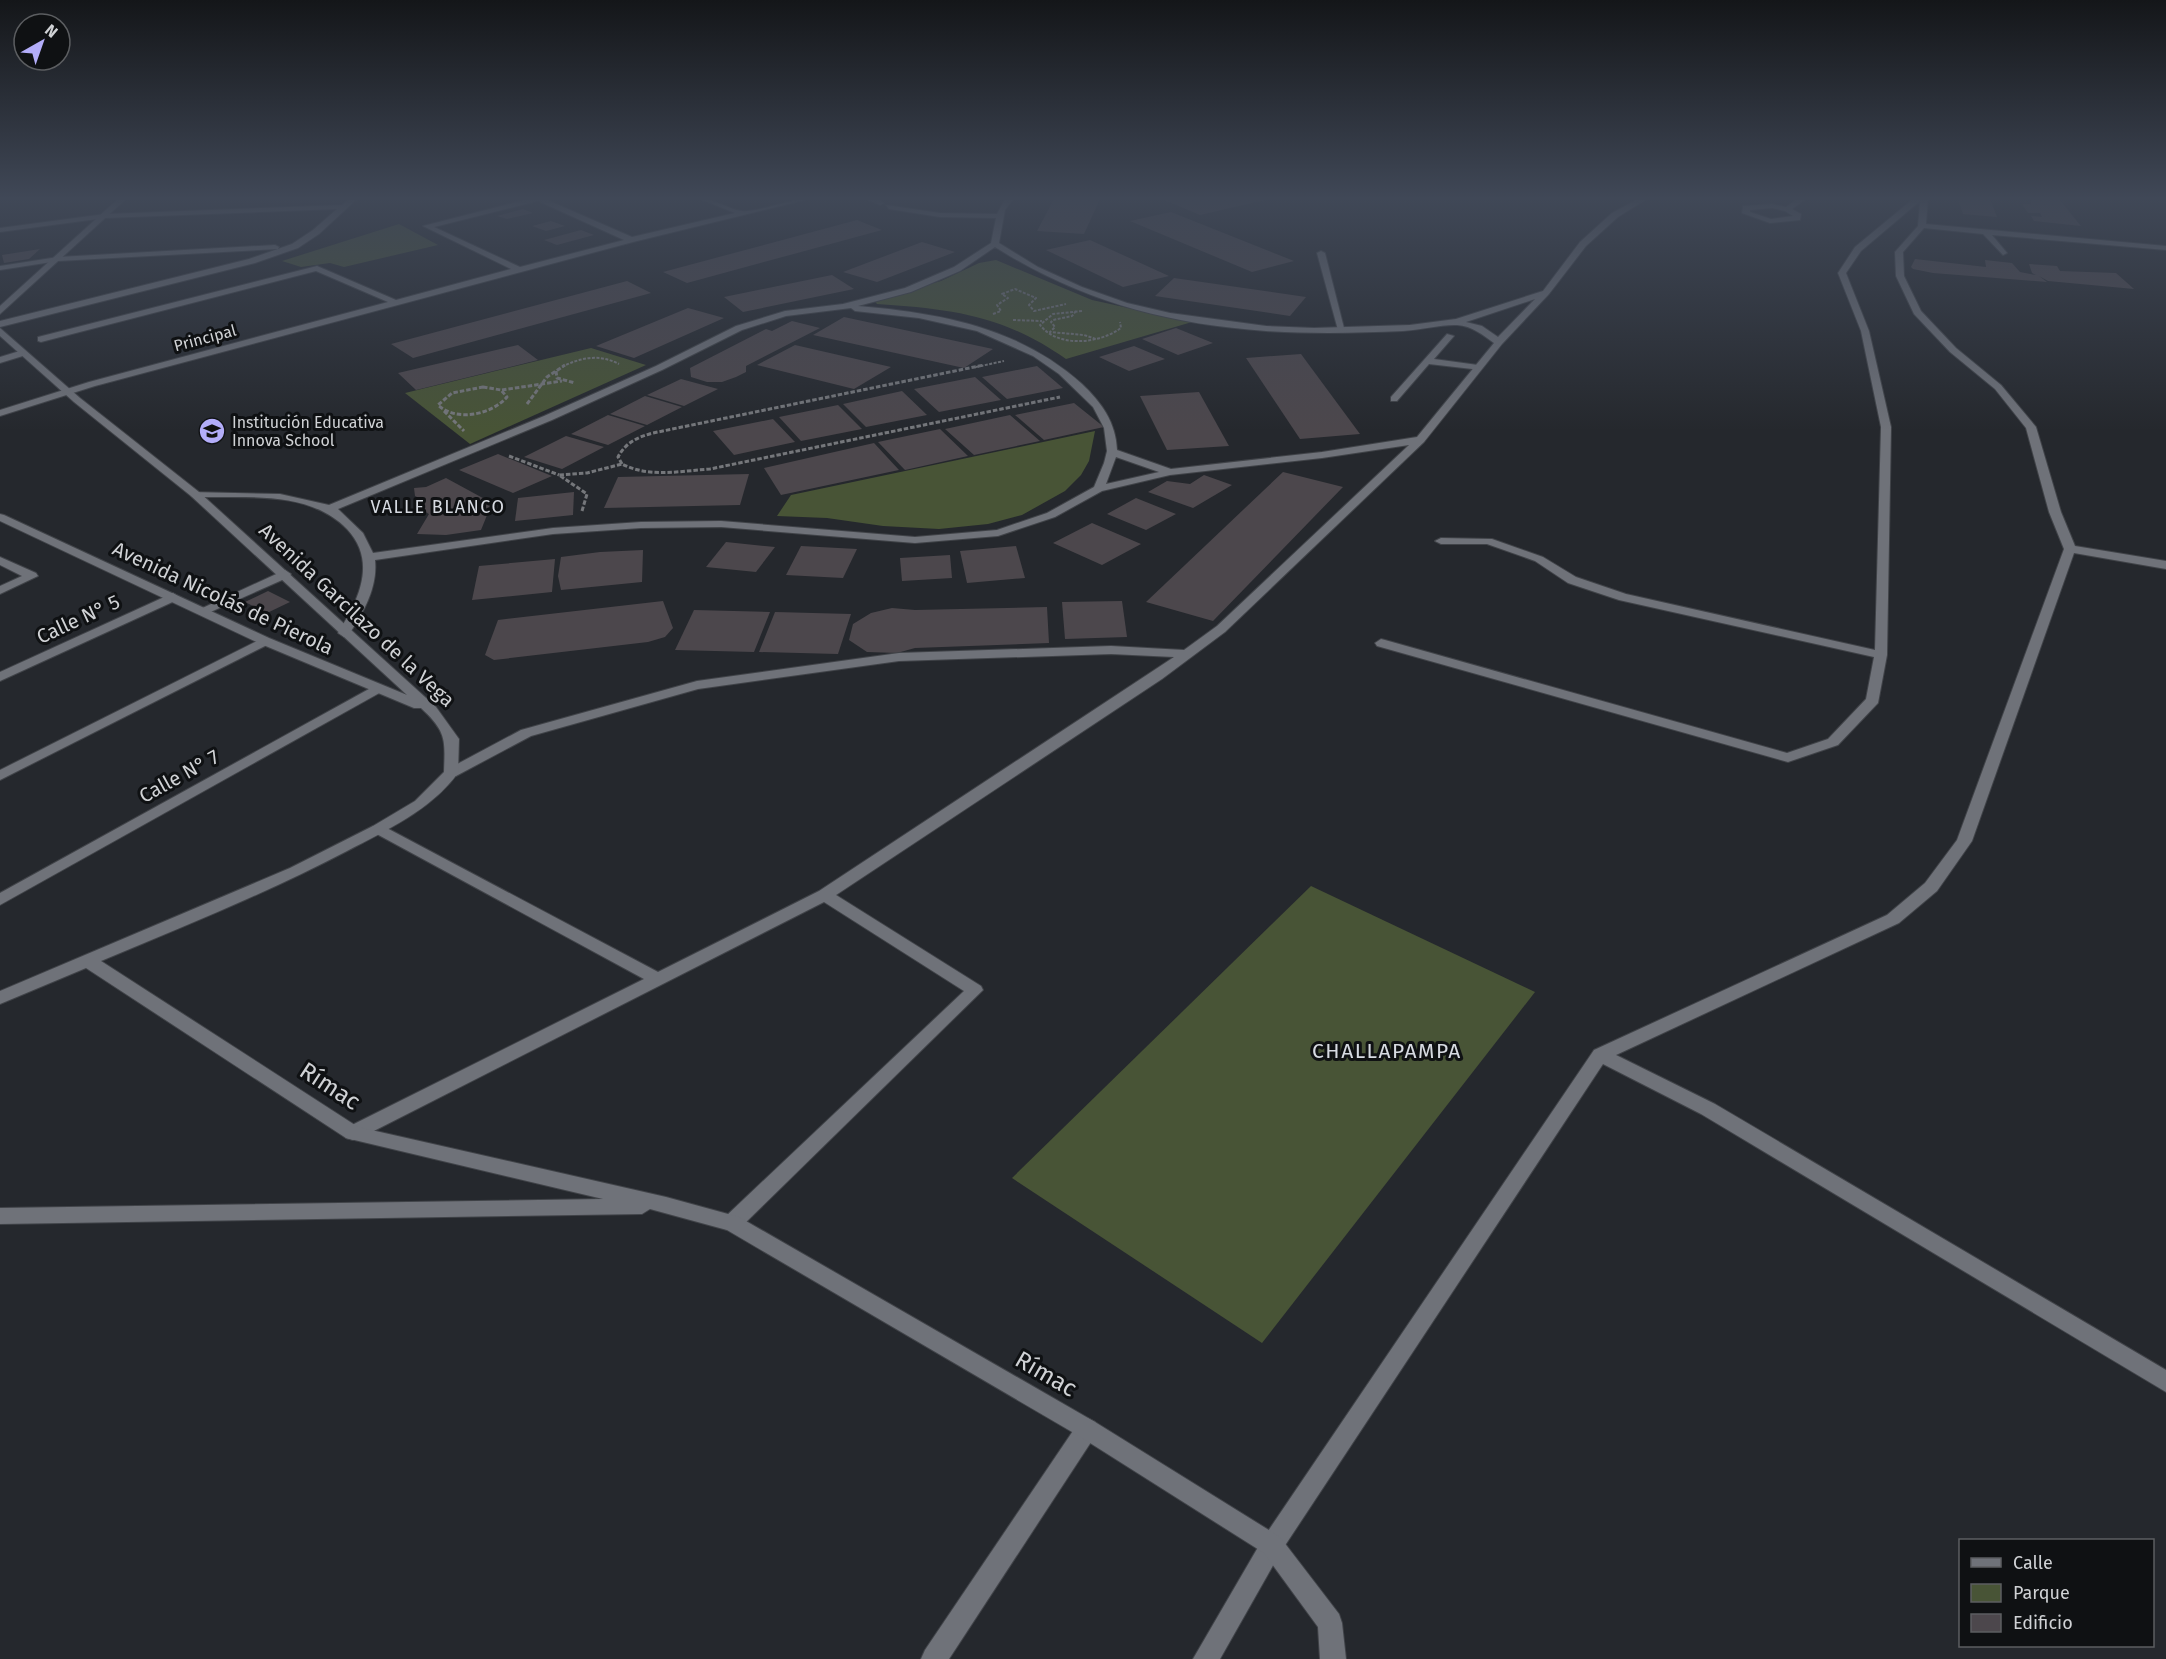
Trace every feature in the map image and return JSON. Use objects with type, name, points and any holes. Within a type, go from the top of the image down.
[{"type":"street","points":[[0,311],[39,276]]},
{"type":"street","points":[[0,324],[190,276]]},
{"type":"street","points":[[41,339],[284,276]]},
{"type":"street","points":[[336,276],[396,303]]},
{"type":"street","name":"Principal","points":[[0,413],[67,391],[495,276]]},
{"type":"street","points":[[329,508],[548,418],[659,368],[739,328],[785,314],[843,307],[926,283],[940,276]]},
{"type":"street","points":[[1049,276],[1121,305],[1161,314],[1248,326],[1342,330],[1388,329],[1456,322],[1546,292]]},
{"type":"street","points":[[1327,276],[1342,330]]},
{"type":"street","points":[[353,1133],[825,895],[1187,654],[1221,629],[1420,440],[1499,342],[1558,276]]},
{"type":"street","points":[[1381,643],[1788,758],[1833,742],[1873,700],[1881,655],[1886,427],[1865,331],[1843,276]]},
{"type":"street","points":[[1206,1659],[1272,1545],[1600,1055],[1893,919],[1931,887],[1964,842],[2070,549],[2055,512],[2031,427],[1998,387],[1953,350],[1917,312],[1900,276]]},
{"type":"street","points":[[843,307],[902,312],[951,321],[1001,335],[1040,354],[1066,373],[1105,417],[1111,431],[1113,452],[1110,467],[1098,489]]},
{"type":"street","points":[[1456,322],[1479,328],[1499,342]]},
{"type":"street","name":"Avenida Garcilazo de la Vega","points":[[0,331],[67,391],[195,494],[285,574],[344,633],[431,710],[452,739],[451,773]]},
{"type":"street","points":[[1394,399],[1450,336]]},
{"type":"street","points":[[0,360],[23,353]]},
{"type":"street","points":[[1427,361],[1478,368]]},
{"type":"street","points":[[371,557],[577,529],[641,525],[721,524],[927,539],[998,533],[1051,516],[1098,489],[1170,472],[1322,455],[1420,440]]},
{"type":"street","points":[[1113,452],[1170,472]]},
{"type":"street","points":[[195,494],[294,500],[329,508],[356,530],[371,557],[370,580],[358,611],[344,633]]},
{"type":"street","name":"Avenida Nicolás de Pierola","points":[[0,517],[265,641],[431,710]]},
{"type":"street","points":[[1441,542],[1488,541],[1539,559],[1572,580],[1623,597],[1881,655]]},
{"type":"street","points":[[2070,549],[2166,565]]},
{"type":"street","points":[[0,561],[32,576],[0,590]]},
{"type":"street","points":[[202,611],[285,574]]},
{"type":"street","name":"Calle N° 5","points":[[0,677],[173,597]]},
{"type":"street","points":[[0,776],[265,641]]},
{"type":"street","points":[[0,998],[295,872],[378,829],[420,804],[451,773],[526,732],[697,685],[899,657],[1111,650],[1187,654]]},
{"type":"street","name":"Calle N° 7","points":[[0,900],[378,688]]},
{"type":"street","points":[[378,829],[657,979]]},
{"type":"street","points":[[732,1223],[975,990],[825,895]]},
{"type":"street","name":"Rímac","points":[[88,962],[353,1133],[666,1205],[732,1223],[1087,1429],[1272,1545],[1330,1623],[1333,1659]]},
{"type":"street","points":[[1600,1055],[1708,1109],[2166,1382]]},
{"type":"street","name":"Rímac","points":[[0,1216],[666,1205]]},
{"type":"street","points":[[934,1659],[1087,1429]]},
{"type":"path","points":[[999,318],[987,314],[1000,311],[997,305],[1008,298],[1002,294],[1015,289],[1036,298],[1029,305],[1034,311],[1072,304]]},
{"type":"path","points":[[1077,306],[1072,316],[1053,320],[1051,322],[1055,327],[1050,333],[1056,335],[1084,334],[1096,340]]},
{"type":"path","points":[[1007,319],[1042,321],[1056,314],[1083,311]]},
{"type":"path","points":[[1042,321],[1040,325],[1042,330],[1059,338],[1096,340],[1108,337],[1121,328],[1120,322],[1114,318]]},
{"type":"path","points":[[1054,341],[1059,338]]},
{"type":"path","points":[[1040,354],[680,427],[632,441],[620,450],[618,457],[622,464],[634,470],[656,473],[710,468],[1086,393]]},
{"type":"path","points":[[539,385],[566,364],[593,358],[611,360],[620,365],[621,369]]},
{"type":"path","points":[[556,371],[557,378],[562,381]]},
{"type":"path","points":[[517,389],[499,405],[470,414],[444,411],[438,405],[444,397],[461,390],[483,387],[501,390],[517,389],[562,381],[580,383]]},
{"type":"path","points":[[501,390],[507,397]]},
{"type":"path","points":[[500,452],[559,475],[587,494],[577,529]]},
{"type":"path","points":[[559,475],[587,473],[622,464]]},
{"type":"green space","points":[[951,276],[1035,276],[1092,300],[1192,322],[1066,359],[1020,333],[976,317],[953,312],[877,304],[874,300]]},
{"type":"green space","points":[[591,348],[646,365],[470,444],[405,393]]},
{"type":"green space","points":[[1095,431],[1089,461],[1081,475],[1065,491],[1022,515],[988,524],[939,529],[883,526],[827,518],[777,516],[791,495]]},
{"type":"green space","points":[[1311,886],[1535,992],[1262,1343],[1012,1178]]},
{"type":"building","points":[[673,276],[711,276],[687,283]]},
{"type":"building","points":[[825,276],[834,276],[854,289],[743,312],[724,297]]},
{"type":"building","points":[[858,276],[892,276],[877,282]]},
{"type":"building","points":[[1101,276],[1167,276],[1123,287]]},
{"type":"building","points":[[1976,276],[2040,276],[2047,282]]},
{"type":"building","points":[[2040,276],[2120,276],[2134,289],[2048,281]]},
{"type":"building","points":[[1174,278],[1306,297],[1290,316],[1155,296]]},
{"type":"building","points":[[627,281],[651,293],[413,358],[391,344]]},
{"type":"building","points":[[688,308],[724,318],[634,358],[596,346]]},
{"type":"building","points":[[844,317],[993,349],[964,368],[813,335]]},
{"type":"building","points":[[792,321],[820,328],[746,366],[746,372],[736,377],[722,382],[707,382],[691,377],[690,368],[766,329],[772,331]]},
{"type":"building","points":[[1176,328],[1213,343],[1178,355],[1142,339]]},
{"type":"building","points":[[518,345],[538,360],[416,390],[398,373]]},
{"type":"building","points":[[795,345],[891,367],[854,389],[757,365]]},
{"type":"building","points":[[1134,346],[1165,359],[1129,371],[1099,357]]},
{"type":"building","points":[[1301,354],[1360,434],[1300,439],[1246,358]]},
{"type":"building","points":[[1037,366],[1063,388],[1007,399],[982,377]]},
{"type":"building","points":[[975,377],[1001,400],[939,412],[914,389]]},
{"type":"building","points":[[681,379],[718,389],[684,406],[647,395]]},
{"type":"building","points":[[902,391],[927,415],[866,427],[843,404]]},
{"type":"building","points":[[1199,392],[1229,446],[1167,450],[1140,396]]},
{"type":"building","points":[[645,396],[682,407],[647,425],[610,414]]},
{"type":"building","points":[[1074,403],[1104,427],[1044,440],[1015,415]]},
{"type":"building","points":[[838,405],[862,429],[801,441],[779,417]]},
{"type":"building","points":[[608,415],[645,426],[608,445],[571,434]]},
{"type":"building","points":[[1010,415],[1040,441],[974,455],[945,429]]},
{"type":"building","points":[[773,419],[795,442],[734,455],[713,431]]},
{"type":"building","points":[[940,429],[968,456],[905,470],[878,442]]},
{"type":"building","points":[[566,436],[604,447],[562,469],[524,457]]},
{"type":"building","points":[[874,443],[899,470],[781,495],[764,468]]},
{"type":"building","points":[[498,454],[552,476],[513,493],[459,470]]},
{"type":"building","points":[[1283,472],[1343,487],[1213,621],[1146,602]]},
{"type":"building","points":[[749,474],[740,505],[604,508],[618,477]]},
{"type":"building","points":[[1204,475],[1232,485],[1193,508],[1148,492],[1167,481],[1190,484]]},
{"type":"building","points":[[446,478],[492,503],[481,530],[446,535],[417,534],[429,514],[418,508],[421,499],[415,496],[414,488],[426,487]]},
{"type":"building","points":[[574,492],[573,515],[515,521],[518,498]]},
{"type":"building","points":[[1136,498],[1176,514],[1146,530],[1107,514]]},
{"type":"building","points":[[1092,523],[1141,544],[1102,565],[1053,543]]},
{"type":"building","points":[[726,542],[775,547],[756,572],[706,567]]},
{"type":"building","points":[[801,546],[857,549],[843,578],[786,575]]},
{"type":"building","points":[[1016,546],[1025,578],[967,583],[960,551]]},
{"type":"building","points":[[643,550],[642,582],[561,590],[558,576],[561,557]]},
{"type":"building","points":[[950,555],[952,578],[902,581],[900,558]]},
{"type":"building","points":[[555,559],[552,592],[472,600],[479,566]]},
{"type":"building","points":[[268,591],[290,602],[267,613],[245,602]]},
{"type":"building","points":[[663,601],[673,628],[665,637],[648,642],[494,660],[485,655],[498,620]]},
{"type":"building","points":[[1122,601],[1127,637],[1065,639],[1062,602]]},
{"type":"building","points":[[1047,607],[1049,643],[915,648],[897,653],[867,652],[849,640],[853,624],[871,613],[892,608],[915,610]]},
{"type":"building","points":[[694,610],[770,612],[754,652],[675,650]]},
{"type":"building","points":[[775,612],[851,614],[838,654],[759,652]]},
{"type":"place","name":"Institución Educativa Innova School","points":[[212,431]]},
{"type":"district","name":"VALLE BLANCO","points":[[438,507]]},
{"type":"district","name":"CHALLAPAMPA","points":[[1387,1051]]}]
